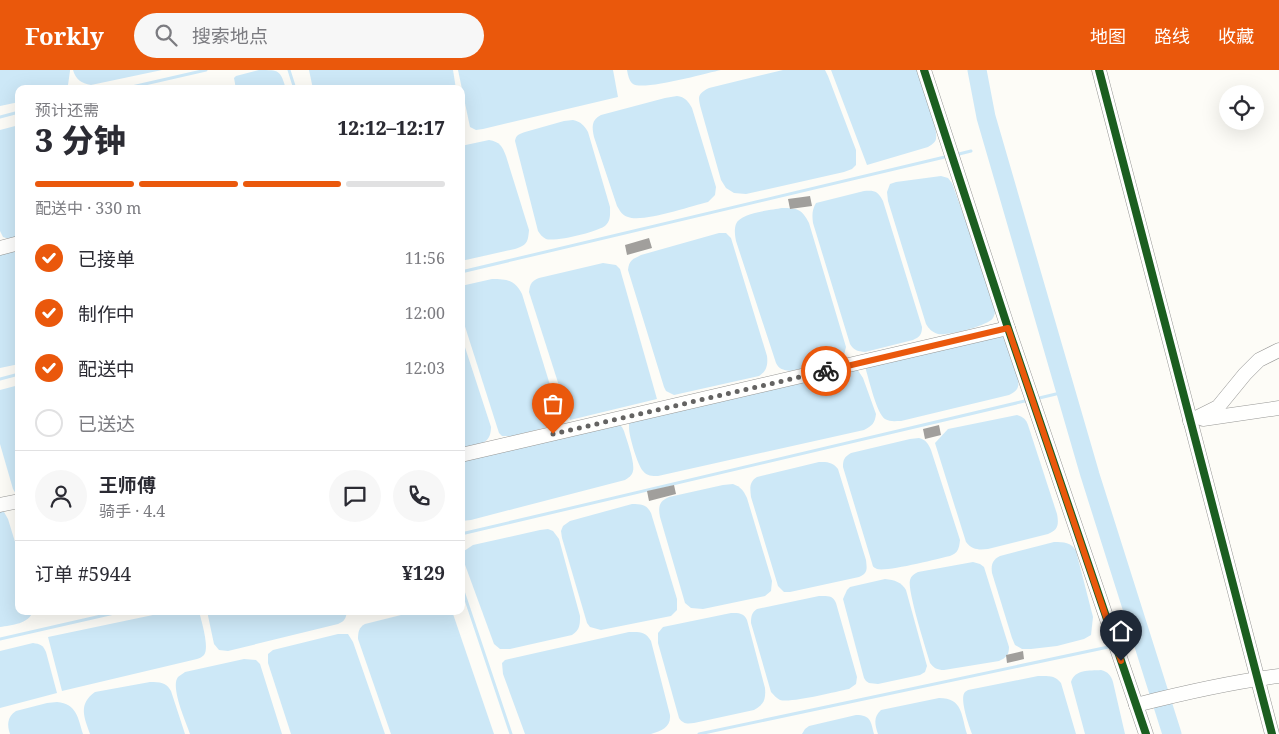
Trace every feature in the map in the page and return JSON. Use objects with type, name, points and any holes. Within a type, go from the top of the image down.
[{"type":"street","points":[[924,70],[1008,328],[1140,704],[1146,734]]},
{"type":"street","points":[[1099,70],[1272,734]]},
{"type":"street","points":[[0,248],[15,244]]},
{"type":"street","points":[[465,454],[1008,328]]},
{"type":"street","points":[[1190,421],[1218,407],[1259,360],[1279,350]]},
{"type":"street","points":[[1190,421],[1279,408]]},
{"type":"street","points":[[0,505],[15,502]]},
{"type":"street","points":[[1140,704],[1173,695],[1279,676]]},
{"type":"water","points":[[0,70],[70,70],[68,85],[15,85],[15,103],[0,106]]},
{"type":"water","points":[[73,70],[162,70],[91,85],[79,80]]},
{"type":"water","points":[[259,70],[271,70],[278,72],[285,85],[235,85],[234,78]]},
{"type":"water","points":[[309,70],[453,70],[455,85],[312,85]]},
{"type":"water","points":[[458,70],[613,70],[618,97],[476,130],[470,127],[465,103],[465,85],[461,85]]},
{"type":"water","points":[[627,70],[721,70],[690,78],[639,86],[632,83]]},
{"type":"water","points":[[783,70],[825,70],[856,150],[856,165],[844,172],[746,194],[734,193],[726,188],[721,180],[699,102],[699,96],[709,88]]},
{"type":"water","points":[[831,70],[918,70],[935,126],[935,142],[928,147],[867,165]]},
{"type":"water","points":[[677,96],[686,100],[692,108],[716,187],[715,195],[708,202],[667,213],[644,218],[626,216],[621,213],[617,206],[594,137],[594,122],[601,115]]},
{"type":"water","points":[[573,120],[582,124],[588,132],[610,207],[609,219],[606,225],[595,231],[567,238],[546,239],[538,231],[515,141],[519,134]]},
{"type":"water","points":[[15,126],[15,238],[3,237],[0,231],[0,130]]},
{"type":"water","points":[[489,140],[496,142],[503,150],[529,230],[526,242],[522,246],[465,260],[465,145]]},
{"type":"water","points":[[941,176],[948,178],[952,183],[995,303],[995,314],[990,321],[967,330],[938,334],[926,324],[888,201],[887,192],[890,184],[896,182]]},
{"type":"water","points":[[864,191],[875,192],[883,201],[922,327],[920,335],[913,340],[865,352],[858,351],[850,344],[812,215],[816,203]]},
{"type":"water","points":[[782,208],[799,210],[809,223],[846,347],[844,355],[837,361],[790,371],[778,367],[776,363],[736,241],[735,232],[736,224],[743,217]]},
{"type":"water","points":[[719,233],[726,233],[731,238],[767,356],[766,367],[759,376],[674,395],[666,391],[664,387],[628,270],[629,264],[641,255]]},
{"type":"water","points":[[15,250],[15,365],[0,368],[0,253]]},
{"type":"water","points":[[603,263],[616,265],[620,269],[657,399],[570,420],[529,289],[532,283],[539,278]]},
{"type":"water","points":[[492,279],[502,279],[513,283],[522,294],[558,411],[558,422],[555,425],[513,436],[502,436],[499,433],[465,327],[465,285]]},
{"type":"water","points":[[1001,334],[1004,337],[1018,377],[1018,388],[1015,391],[1009,395],[901,421],[889,421],[882,416],[866,367]]},
{"type":"water","points":[[465,347],[491,427],[489,438],[478,445],[465,447]]},
{"type":"water","points":[[857,369],[863,378],[876,414],[873,424],[864,430],[658,476],[646,474],[643,471],[634,451],[629,432],[631,420]]},
{"type":"water","points":[[15,386],[15,492],[0,444],[0,390]]},
{"type":"water","points":[[1017,415],[1024,418],[1028,425],[1057,514],[1057,527],[1048,534],[988,549],[976,549],[966,542],[935,443],[948,429]]},
{"type":"water","points":[[618,424],[624,431],[633,467],[630,477],[625,480],[465,521],[465,458]]},
{"type":"water","points":[[919,438],[929,445],[931,450],[960,540],[959,548],[950,556],[901,567],[877,569],[873,565],[843,467],[844,461],[851,453]]},
{"type":"water","points":[[819,462],[827,462],[838,469],[866,560],[866,570],[859,577],[784,592],[778,586],[751,497],[751,486],[757,477]]},
{"type":"water","points":[[733,484],[742,489],[747,498],[772,581],[771,591],[765,596],[703,609],[691,608],[685,603],[660,517],[660,505],[663,500],[669,497]]},
{"type":"water","points":[[632,504],[644,506],[651,513],[677,599],[677,610],[671,616],[601,630],[590,627],[587,623],[561,531],[563,526],[570,521]]},
{"type":"water","points":[[0,511],[4,512],[8,519],[15,542],[15,615],[31,615],[24,621],[0,627]]},
{"type":"water","points":[[548,529],[553,531],[559,539],[580,616],[579,627],[572,635],[510,649],[500,649],[494,644],[465,565],[465,550],[473,545]]},
{"type":"water","points":[[1054,542],[1067,543],[1076,551],[1093,617],[1091,635],[1084,639],[1057,646],[1022,649],[1015,645],[1012,638],[992,573],[993,563],[1000,556]]},
{"type":"water","points":[[973,562],[984,567],[1009,647],[1008,654],[999,661],[944,670],[938,669],[930,663],[914,607],[910,580],[918,572]]},
{"type":"water","points":[[885,579],[897,582],[906,590],[927,666],[925,672],[920,675],[878,684],[869,683],[864,678],[843,599],[850,587]]},
{"type":"water","points":[[819,596],[831,597],[835,600],[857,677],[856,684],[849,689],[824,695],[786,701],[780,700],[771,692],[751,623],[752,614],[757,609]]},
{"type":"water","points":[[731,613],[741,614],[747,620],[765,688],[764,701],[754,710],[694,723],[684,722],[679,718],[658,643],[658,633],[663,627]]},
{"type":"water","points":[[153,615],[200,615],[206,640],[206,651],[204,655],[197,659],[62,691],[48,637]]},
{"type":"water","points":[[208,615],[346,615],[345,619],[338,624],[228,651],[219,650],[214,644]]},
{"type":"water","points":[[401,615],[453,615],[494,734],[391,734],[358,639],[361,627],[365,624]]},
{"type":"water","points":[[629,632],[647,635],[651,641],[670,715],[669,723],[665,728],[651,734],[525,734],[503,674],[502,663],[505,660]]},
{"type":"water","points":[[338,634],[348,634],[353,642],[385,734],[291,734],[268,663],[268,654],[273,650]]},
{"type":"water","points":[[33,643],[41,645],[46,652],[57,693],[0,708],[0,651]]},
{"type":"water","points":[[244,659],[256,660],[260,664],[282,734],[190,734],[177,696],[176,682],[178,677],[185,672]]},
{"type":"water","points":[[1101,670],[1109,674],[1112,680],[1125,734],[1085,734],[1071,682],[1079,673]]},
{"type":"water","points":[[1038,676],[1054,677],[1061,683],[1076,734],[972,734],[963,700],[965,692]]},
{"type":"water","points":[[150,682],[162,683],[169,688],[185,734],[90,734],[84,706],[86,701],[95,692]]},
{"type":"water","points":[[939,698],[953,701],[957,704],[962,714],[967,734],[878,734],[876,718],[881,710]]},
{"type":"water","points":[[57,702],[64,703],[73,709],[78,717],[83,734],[10,734],[8,721],[16,711]]},
{"type":"water","points":[[856,715],[865,716],[869,720],[874,734],[802,734],[809,726]]},
{"type":"building","points":[[810,196],[812,206],[790,209],[788,199]]},
{"type":"building","points":[[649,238],[652,248],[627,255],[625,245]]},
{"type":"building","points":[[939,425],[941,435],[925,439],[923,429]]},
{"type":"building","points":[[674,485],[676,494],[649,501],[647,491]]},
{"type":"building","points":[[1023,651],[1024,659],[1007,663],[1006,655]]},
{"type":"waterway","points":[[140,85],[206,70]]},
{"type":"waterway","points":[[289,70],[294,85]]},
{"type":"waterway","points":[[977,70],[986,117],[1090,475],[1172,734]]},
{"type":"waterway","points":[[0,117],[15,113]]},
{"type":"waterway","points":[[955,155],[971,151]]},
{"type":"waterway","points":[[465,271],[949,156]]},
{"type":"waterway","points":[[0,379],[15,375]]},
{"type":"waterway","points":[[1035,399],[1056,394]]},
{"type":"waterway","points":[[465,533],[1029,400]]},
{"type":"waterway","points":[[465,597],[511,734]]},
{"type":"waterway","points":[[0,639],[105,615]]},
{"type":"waterway","points":[[1119,644],[1131,642]]},
{"type":"waterway","points":[[699,734],[1113,646]]},
{"type":"cycle path","points":[[924,70],[1008,328],[1146,734]]},
{"type":"cycle path","points":[[1099,70],[1272,734]]},
{"type":"way so far","points":[[553,434],[826,371]]},
{"type":"route","points":[[826,371],[1008,328],[1121,661]]}]
